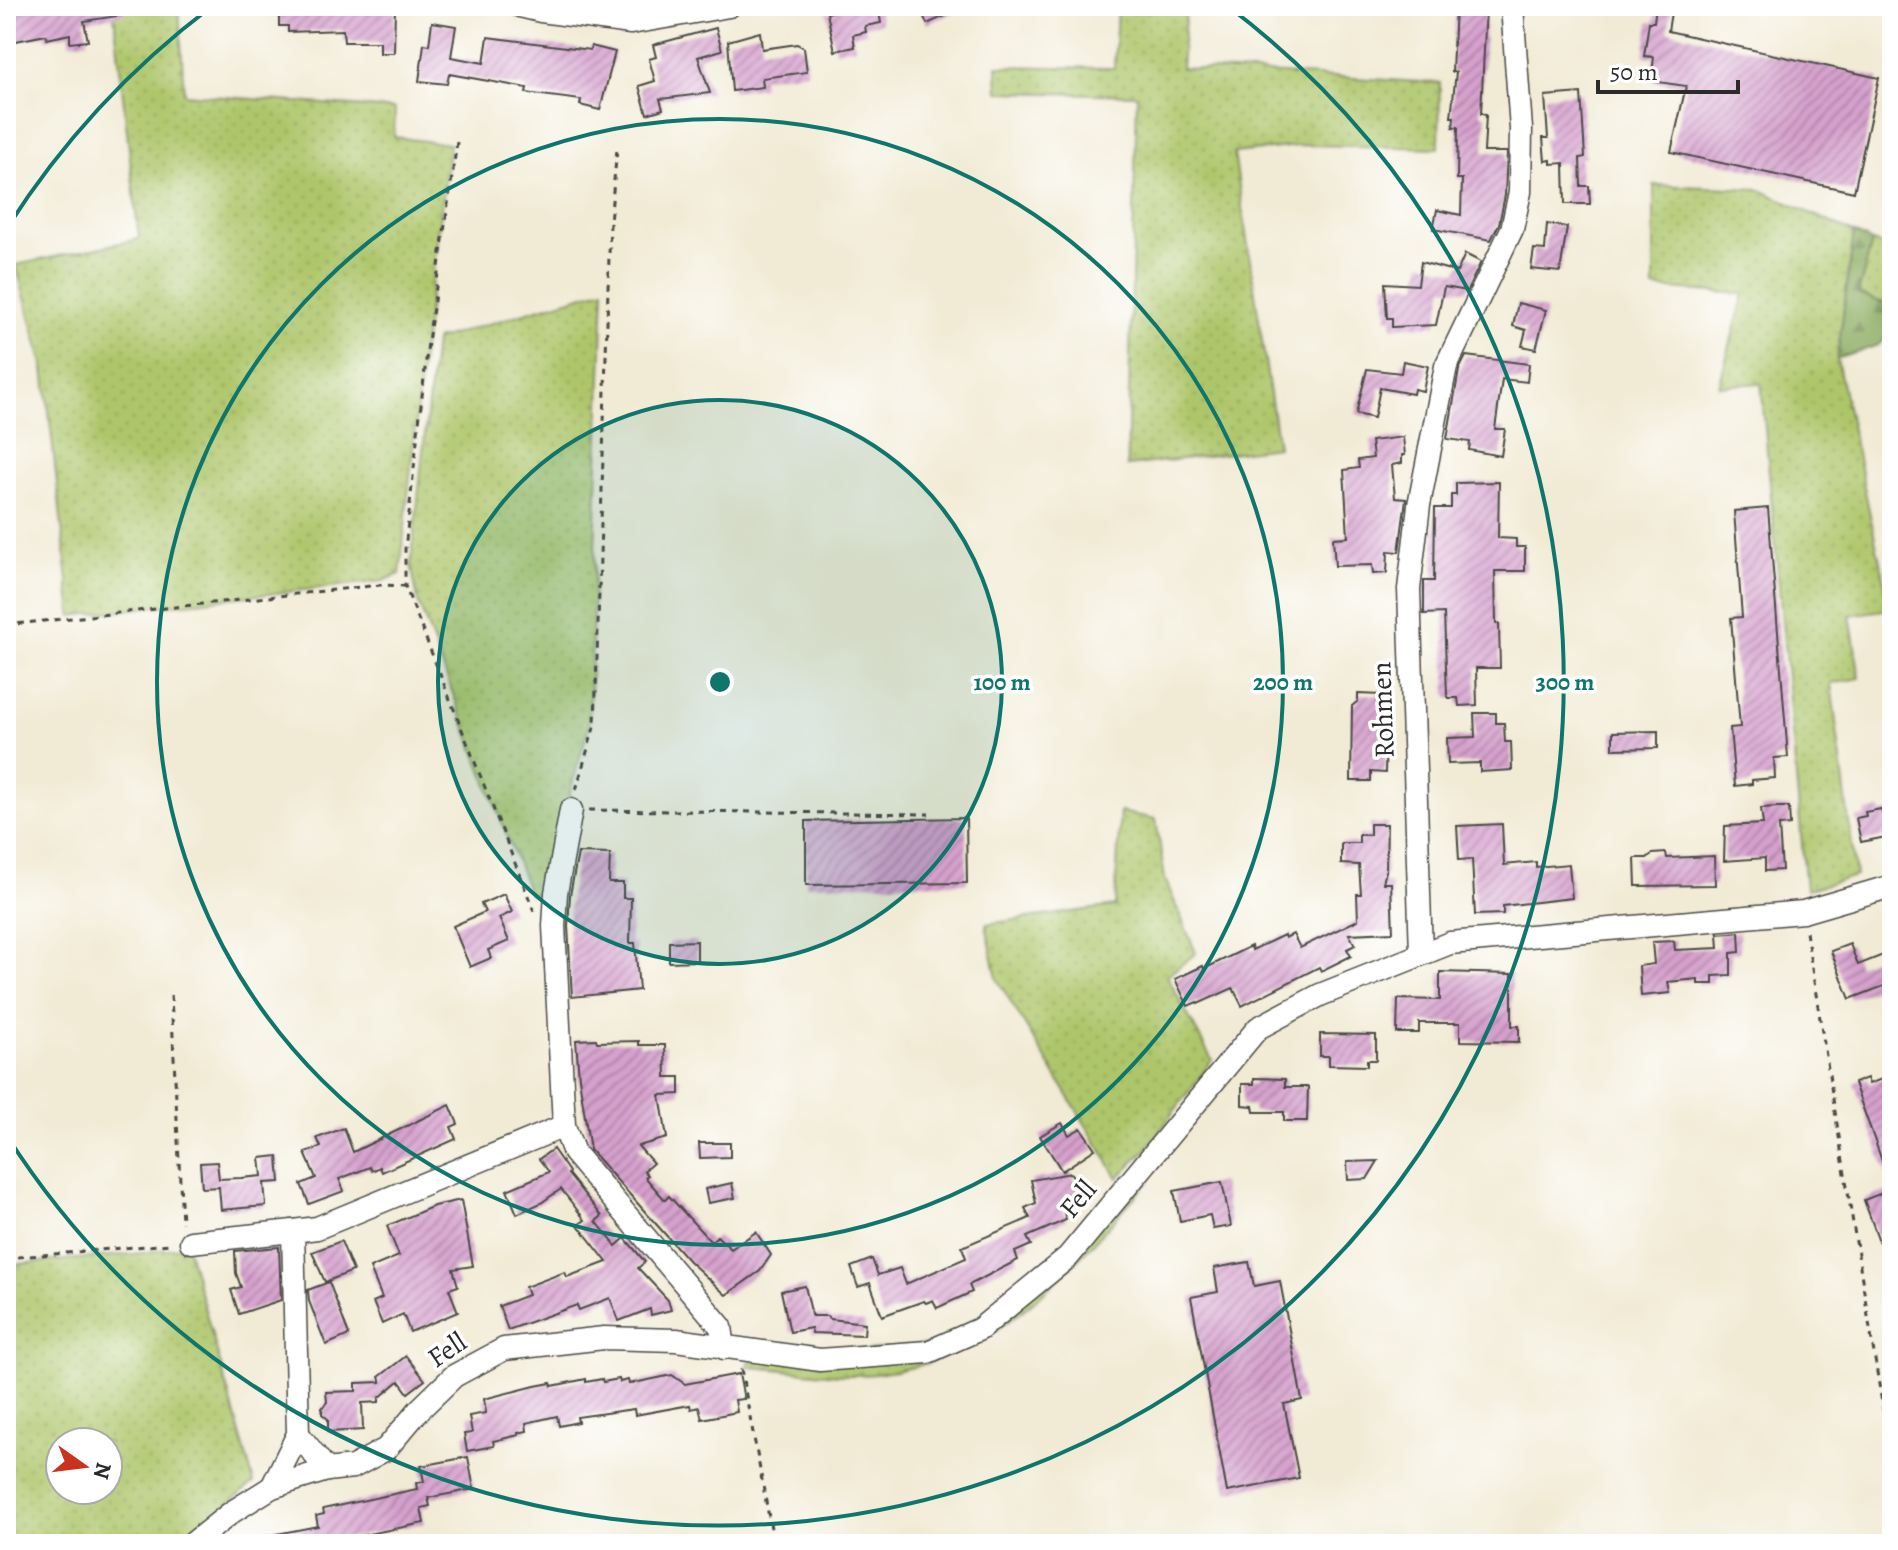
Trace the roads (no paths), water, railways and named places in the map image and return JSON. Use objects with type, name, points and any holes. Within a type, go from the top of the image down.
[{"type":"street","points":[[520,6],[631,23],[729,6]]},
{"type":"street","name":"Rohmen","points":[[1421,953],[1409,589],[1419,505],[1446,366],[1512,229],[1520,192],[1521,129],[1512,6]]},
{"type":"street","points":[[571,810],[556,893],[555,944],[564,1126],[574,1153],[721,1327],[731,1349]]},
{"type":"street","points":[[1421,953],[1450,943],[1803,912],[1892,886]]},
{"type":"street","name":"Fell","points":[[192,1544],[232,1512],[272,1487],[327,1470],[353,1467],[386,1449],[419,1410],[454,1376],[504,1349],[604,1338],[676,1340],[820,1360],[928,1352],[980,1329],[1068,1257],[1258,1028],[1320,995],[1421,953]]},
{"type":"street","points":[[187,1242],[317,1228],[564,1126]]},
{"type":"street","points":[[272,1487],[298,1434],[293,1231]]},
{"type":"street","points":[[298,1434],[327,1470]]}]
